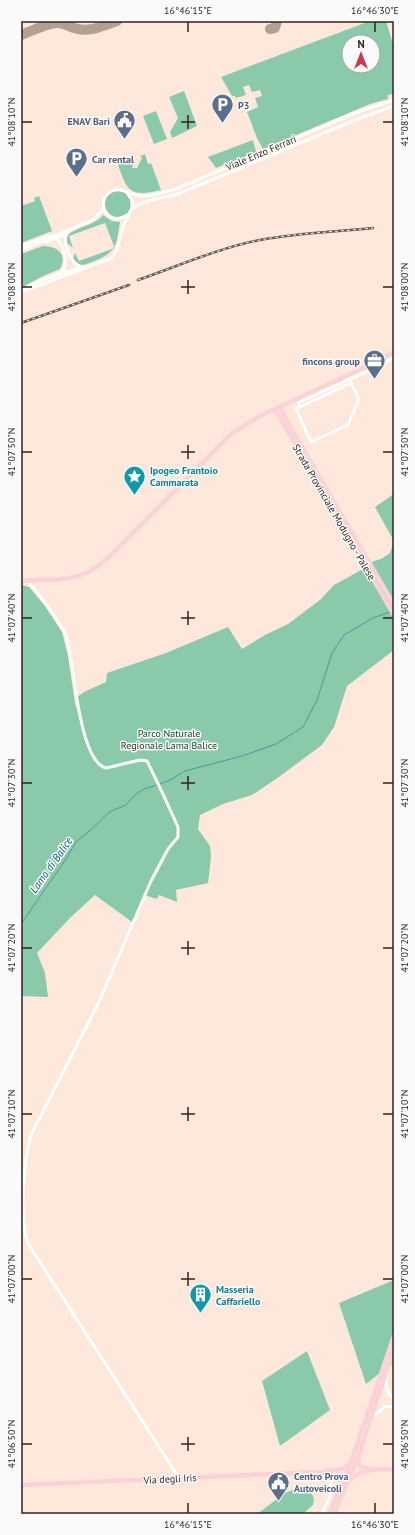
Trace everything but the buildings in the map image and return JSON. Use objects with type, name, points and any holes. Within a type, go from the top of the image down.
[{"type":"main road","points":[[21,576],[24,581],[75,576],[86,573],[95,568],[114,552],[231,434],[247,423],[274,409],[348,377],[394,352]]},
{"type":"main road","name":"Strada Provinciale Modugno - Palese","points":[[280,406],[394,615]]},
{"type":"main road","name":"Strada Provinciale Modugno - Palese","points":[[274,409],[372,573],[394,605]]},
{"type":"main road","points":[[329,1514],[351,1462],[394,1336]]},
{"type":"main road","points":[[334,1514],[358,1457],[394,1348]]},
{"type":"main road","points":[[358,1457],[360,1466],[373,1470]]},
{"type":"main road","points":[[318,1472],[343,1469],[351,1462]]},
{"type":"main road","points":[[349,1479],[359,1473],[373,1470],[394,1469]]},
{"type":"main road","points":[[318,1472],[336,1475],[340,1478],[342,1485]]},
{"type":"main road","name":"Via degli Iris","points":[[21,1486],[318,1472]]},
{"type":"street","name":"Viale Enzo Ferrari","points":[[104,208],[104,200],[109,192],[119,190],[146,196],[176,189],[355,113],[394,100]]},
{"type":"street","name":"Viale Enzo Ferrari","points":[[132,209],[140,204],[178,194],[360,118],[394,106]]},
{"type":"street","points":[[21,292],[112,258],[117,250],[123,226],[132,209],[132,200],[127,193]]},
{"type":"street","points":[[56,237],[93,220],[104,208],[109,216],[114,218],[120,219],[128,215]]},
{"type":"street","points":[[21,246],[77,227]]},
{"type":"street","points":[[69,230],[66,234],[65,242],[73,262],[86,268]]},
{"type":"street","points":[[21,250],[66,234]]},
{"type":"street","points":[[56,237],[65,254],[63,269],[59,273]]},
{"type":"street","points":[[21,292],[31,286],[82,267]]},
{"type":"street","points":[[21,292],[32,284],[59,273],[73,270]]},
{"type":"street","points":[[300,407],[298,404],[300,402],[348,377],[394,357]]},
{"type":"street","points":[[348,377],[351,383],[359,399],[348,425],[311,442],[296,409],[351,383]]},
{"type":"street","points":[[24,581],[47,605],[66,634],[76,698],[84,730],[96,763],[103,768],[108,768],[140,760],[147,761],[178,829],[178,837],[166,852],[151,881],[98,1004],[31,1135],[25,1166],[24,1209],[26,1235],[29,1245],[179,1478]]},
{"type":"street","points":[[388,1366],[386,1383],[388,1392],[394,1399]]},
{"type":"street","points":[[371,1418],[385,1407],[394,1406]]},
{"type":"street","points":[[322,1514],[333,1489],[327,1473]]},
{"type":"green space","points":[[370,21],[386,21],[394,47],[394,96],[393,94],[388,95],[388,99],[370,104],[263,149],[247,112],[258,107],[255,98],[262,96],[260,90],[252,92],[249,85],[243,87],[246,95],[236,98],[235,96],[232,96],[221,77]]},
{"type":"green space","points":[[184,91],[197,126],[172,138],[170,132],[178,118],[169,97]]},
{"type":"green space","points":[[156,111],[167,139],[154,144],[143,116]]},
{"type":"green space","points":[[253,140],[256,152],[216,168],[208,157]]},
{"type":"green space","points":[[145,154],[148,164],[151,163],[161,190],[142,193],[135,192],[130,190],[123,179],[117,162],[119,157],[133,164],[132,168],[137,168],[142,158],[140,156]]},
{"type":"green space","points":[[118,191],[127,195],[131,204],[127,213],[118,217],[109,213],[105,204],[109,195]]},
{"type":"green space","points":[[39,196],[52,231],[21,243],[21,206],[35,201],[34,198]]},
{"type":"green space","points":[[103,215],[112,221],[120,222],[114,248],[111,252],[90,263],[81,265],[77,264],[73,259],[75,253],[79,261],[112,249],[114,246],[105,223],[69,236],[73,248],[67,243],[69,234],[95,222]]},
{"type":"green space","points":[[43,246],[53,247],[60,252],[63,259],[60,269],[21,288],[21,254]]},
{"type":"green space","points":[[394,494],[394,541],[375,507]]},
{"type":"green space","name":"Parco Naturale Regionale Lama Balice","points":[[394,541],[394,650],[347,686],[334,727],[322,745],[252,795],[223,804],[200,815],[198,829],[210,846],[211,857],[208,883],[176,890],[177,902],[159,895],[157,899],[144,895],[132,922],[95,895],[70,918],[37,953],[45,973],[48,997],[21,996],[21,585],[29,587],[45,606],[62,632],[68,656],[75,703],[87,745],[75,698],[106,682],[107,673],[166,653],[228,627],[242,649],[265,635],[288,624],[320,600],[334,585],[390,553]]},
{"type":"green space","points":[[394,1280],[394,1362],[366,1384],[339,1303]]},
{"type":"green space","points":[[307,1351],[330,1410],[280,1446],[262,1381]]},
{"type":"green space","points":[[298,1488],[309,1490],[314,1498],[313,1505],[303,1514],[257,1514],[285,1493]]},
{"type":"waterway","name":"Lama di Balice","points":[[160,784],[185,771],[242,756],[276,744],[303,727],[317,700],[332,653],[344,635],[373,618],[390,612]]},
{"type":"waterway","name":"Lama di Balice","points":[[21,924],[76,842],[109,812],[126,805],[135,795],[144,789],[157,785]]},
{"type":"taxiway","points":[[21,35],[43,26],[56,23],[85,30],[117,21]]},
{"type":"taxiway","points":[[270,29],[275,28],[277,21]]},
{"type":"railway","points":[[138,280],[214,252],[245,243],[302,234],[373,228]]},
{"type":"railway","points":[[21,323],[129,285]]},
{"type":"place","name":"P3","points":[[222,124]]},
{"type":"place","name":"ENAV Bari","points":[[125,140]]},
{"type":"place","name":"Car rental","points":[[76,178]]},
{"type":"place","name":"fincons group","points":[[375,380]]},
{"type":"place","name":"Ipogeo Frantoio Cammarata","points":[[134,496]]},
{"type":"place","name":"Masseria Caffariello","points":[[200,1314]]},
{"type":"place","name":"Centro Prova Autoveicoli","points":[[279,1502]]}]
